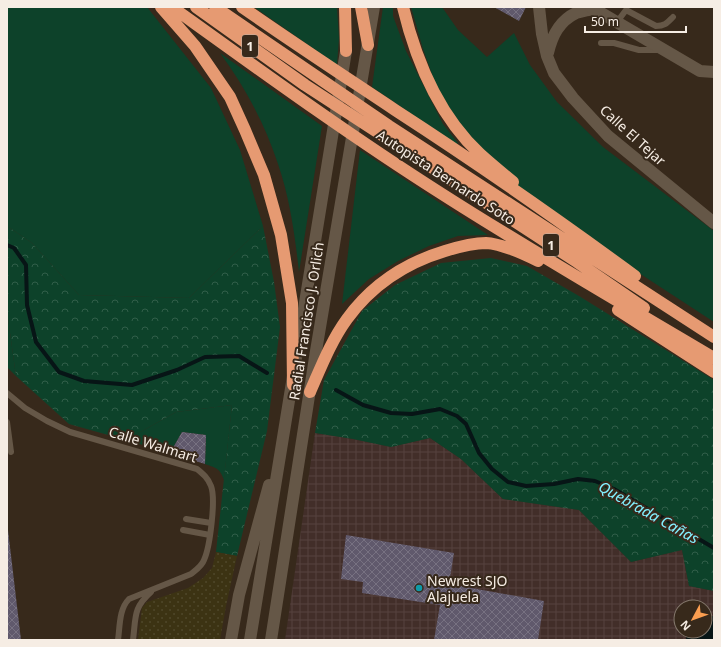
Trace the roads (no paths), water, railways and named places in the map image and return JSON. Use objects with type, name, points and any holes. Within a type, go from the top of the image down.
[{"type":"highway","points":[[160,7],[195,46],[230,97],[264,175],[281,235],[292,303],[293,385]]},
{"type":"highway","name":"Autopista Bernardo Soto","points":[[172,7],[275,81],[448,198],[562,268],[714,357]]},
{"type":"highway","name":"Autopista Bernardo Soto","points":[[196,7],[305,85],[388,132],[714,336]]},
{"type":"highway","name":"Autopista Bernardo Soto","points":[[215,7],[309,72],[388,132],[714,357]]},
{"type":"highway","name":"Autopista Bernardo Soto","points":[[242,7],[309,54],[568,227]]},
{"type":"highway","points":[[345,7],[346,51]]},
{"type":"highway","points":[[361,7],[368,45]]},
{"type":"highway","points":[[403,7],[419,62],[429,85],[442,107],[459,130],[480,154],[568,227]]},
{"type":"highway","name":"1","points":[[568,227],[714,336]]},
{"type":"highway","points":[[310,392],[337,333],[363,299],[381,283],[399,270],[437,253],[456,247],[487,243],[527,256],[560,273],[714,372]]},
{"type":"main road","name":"Radial Francisco J. Orlich","points":[[271,640],[310,392],[374,7]]},
{"type":"main road","name":"Calle El Tejar","points":[[539,7],[542,34],[547,56],[554,73],[573,98],[608,136],[714,223]]},
{"type":"main road","points":[[547,56],[552,38],[561,23],[577,13],[593,8],[700,71],[714,72]]},
{"type":"main road","name":"Radial Francisco J. Orlich","points":[[250,640],[293,385],[346,51]]},
{"type":"main road","points":[[231,640],[239,595],[287,416]]},
{"type":"lane","points":[[617,22],[626,10],[656,26],[666,24],[672,16]]},
{"type":"lane","points":[[602,43],[614,43],[639,50],[664,50]]},
{"type":"lane","points":[[700,71],[714,79]]},
{"type":"lane","name":"Calle Walmart","points":[[7,393],[47,421],[70,432],[197,469],[205,475],[214,496],[209,544],[204,560],[199,568],[187,576],[129,599],[124,604],[118,640]]},
{"type":"lane","points":[[7,422],[11,452]]},
{"type":"lane","points":[[186,519],[211,523]]},
{"type":"lane","points":[[183,530],[210,535]]},
{"type":"lane","name":"Calle Walmart","points":[[133,640],[137,608],[142,599],[155,588]]},
{"type":"waterway","name":"Quebrada Cañas","points":[[7,245],[14,248],[26,265],[27,305],[36,342],[59,372],[84,381],[132,385],[177,370],[205,357],[239,356],[267,373]]},
{"type":"waterway","name":"Quebrada Cañas","points":[[336,390],[363,405],[391,413],[412,414],[440,409],[457,416],[466,424],[479,453],[492,469],[508,482],[526,486],[554,484],[578,479],[595,481],[614,489],[714,548]]},
{"type":"waterway","points":[[698,640],[714,628]]},
{"type":"place","name":"Newrest SJO Alajuela","points":[[419,588]]}]
